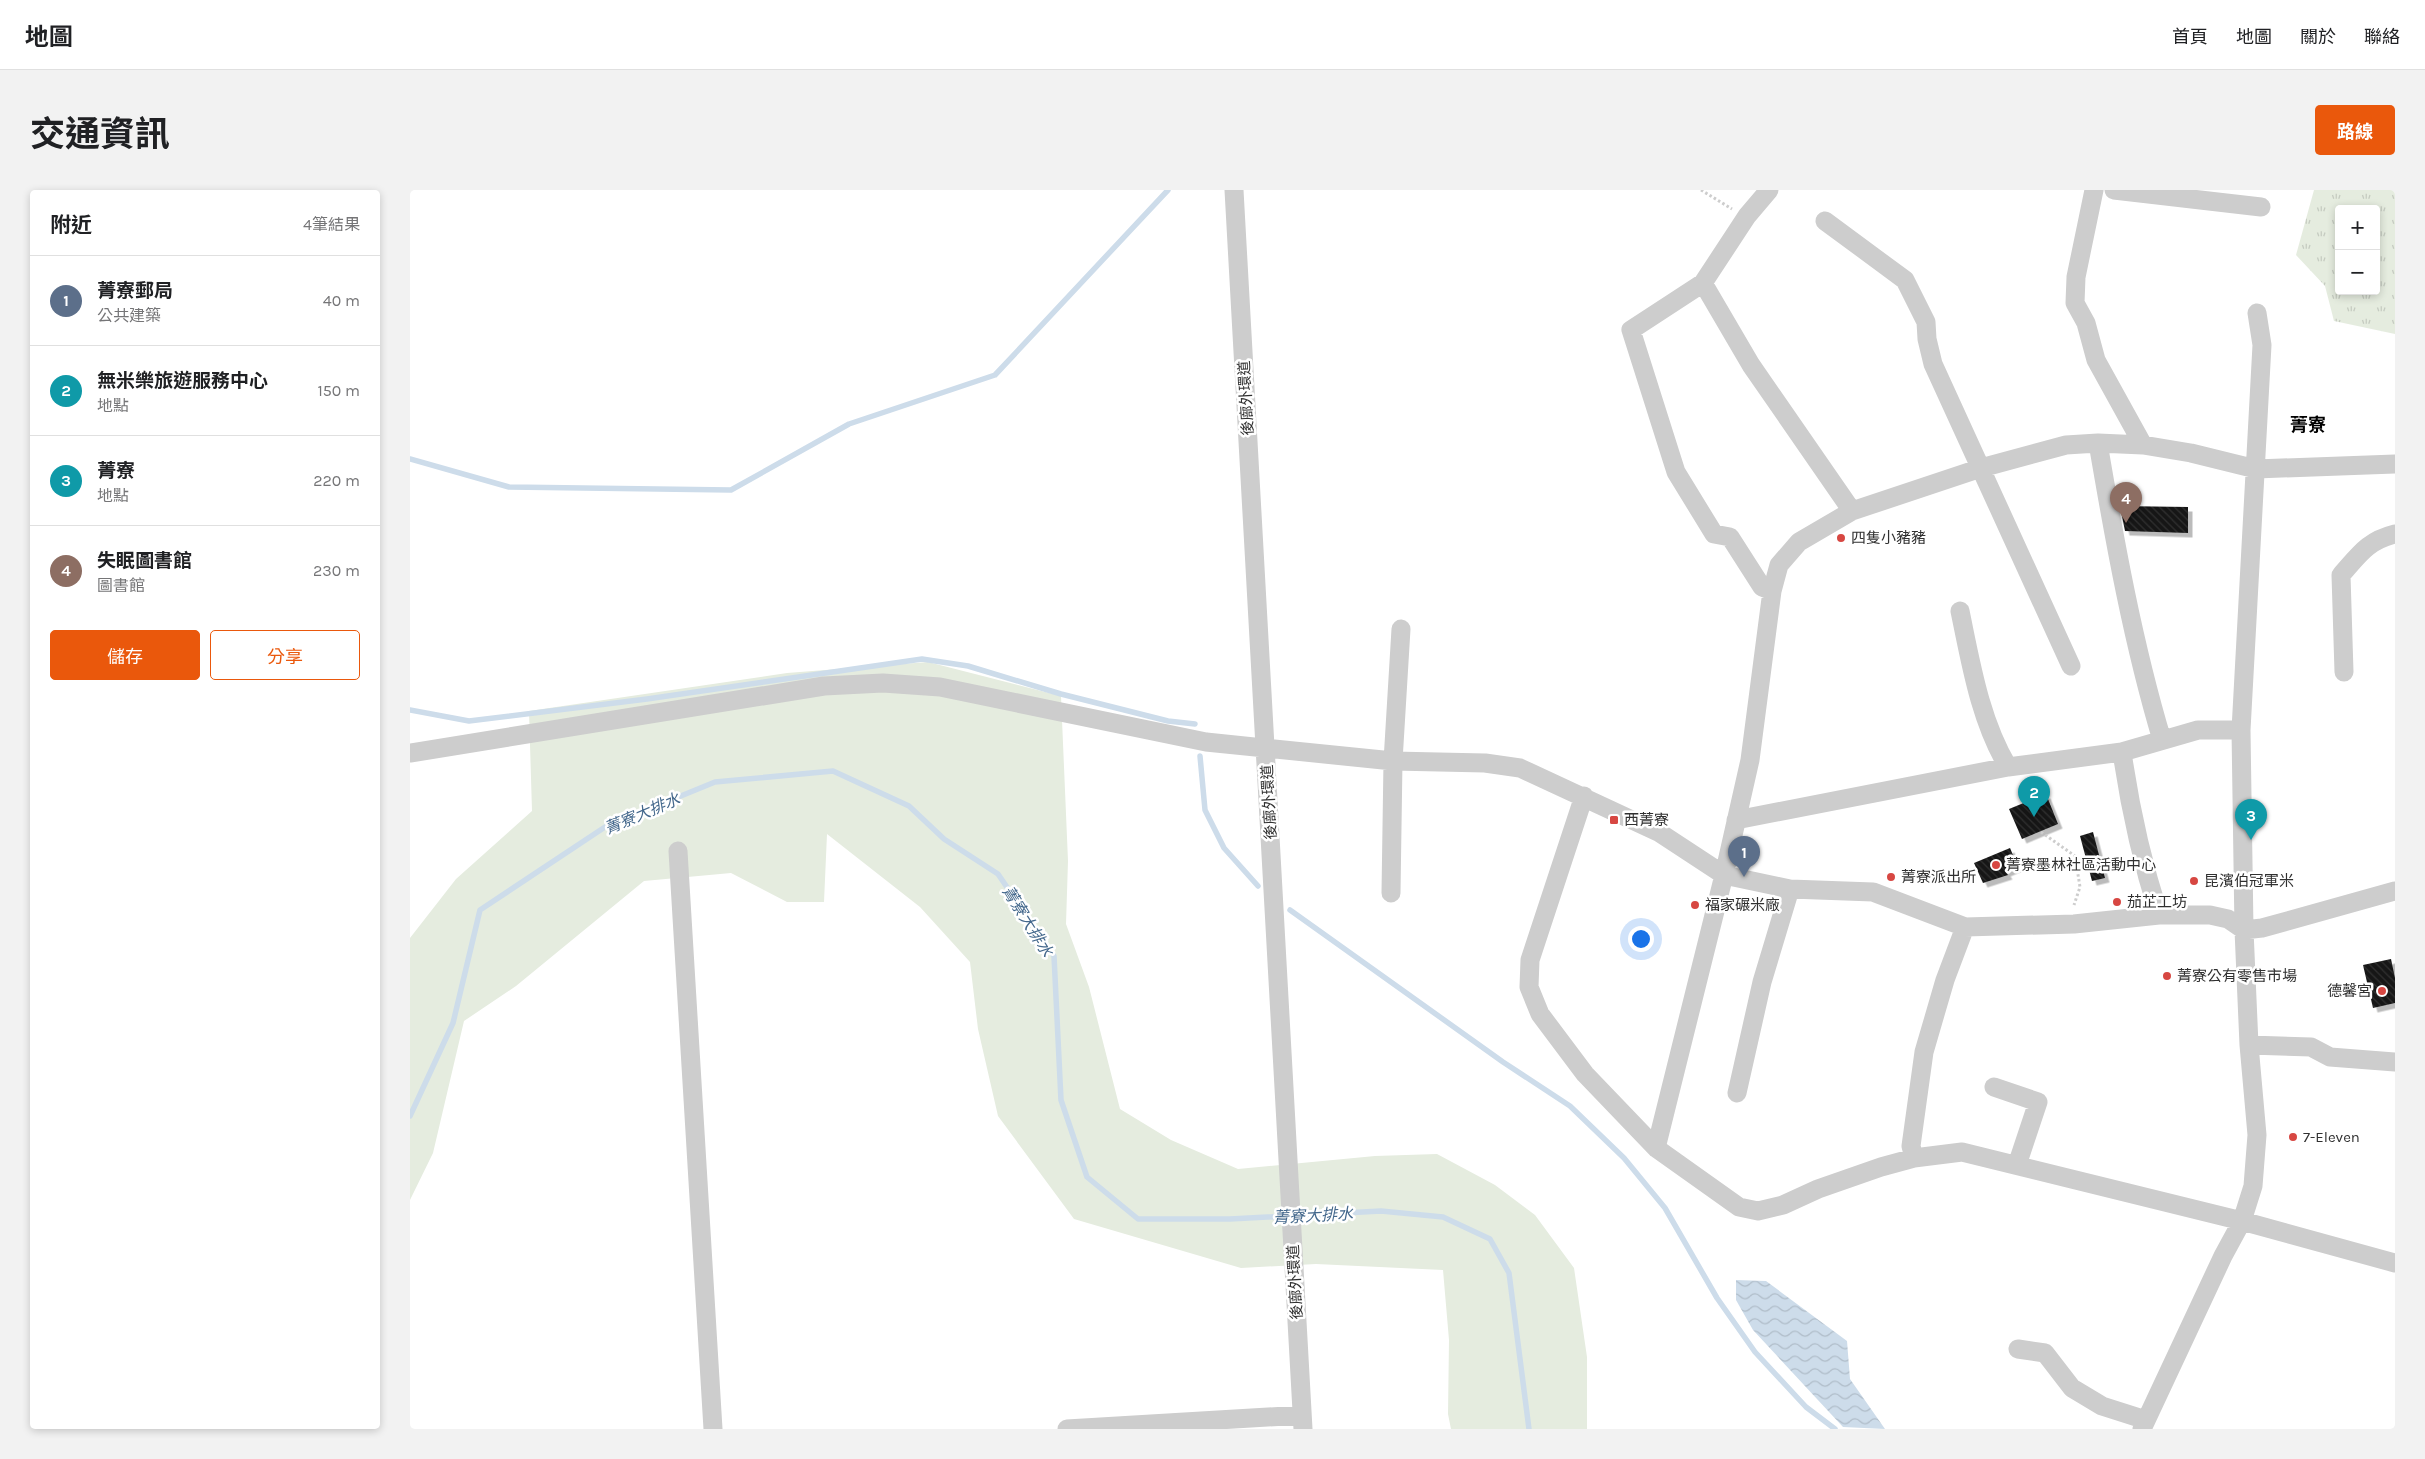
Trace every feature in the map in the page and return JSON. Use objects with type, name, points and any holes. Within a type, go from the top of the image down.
[{"type":"street","name":"後廍外環道","points":[[1234,190],[1303,1422]]},
{"type":"street","points":[[1769,190],[1747,216],[1703,283],[1631,330],[1676,472],[1714,534],[1730,537],[1762,587],[1772,591]]},
{"type":"street","points":[[2094,190],[2076,277],[2075,303],[2086,324],[2096,360],[2143,445]]},
{"type":"street","points":[[2114,190],[2261,207]]},
{"type":"street","points":[[1826,221],[1904,280],[1926,322],[1927,339],[1934,364],[2071,666]]},
{"type":"street","points":[[1703,283],[1751,365],[1852,511]]},
{"type":"street","points":[[2018,1349],[2045,1353],[2072,1388],[2102,1406],[2144,1425],[2223,1256],[2242,1221],[2253,1186],[2256,1135],[2249,1045],[2244,930],[2241,730],[2262,345],[2257,313]]},
{"type":"street","points":[[2098,443],[2114,539],[2148,692],[2162,740]]},
{"type":"street","points":[[1656,1148],[1724,875],[1755,729],[1772,591],[1779,565],[1799,542],[1852,511],[1981,468],[2066,445],[2098,443],[2143,445],[2191,453],[2256,469],[2395,464]]},
{"type":"street","points":[[2344,672],[2341,575],[2363,548],[2395,534]]},
{"type":"street","points":[[1960,611],[1976,688],[1993,742],[2008,767]]},
{"type":"street","points":[[1391,892],[1393,761],[1401,629]]},
{"type":"street","points":[[410,753],[824,686],[883,683],[940,687],[1206,742],[1266,750],[1393,761],[1484,763],[1520,768],[1584,796],[1660,833],[1724,875],[1790,889],[1873,892],[1965,928],[2074,924],[2159,916],[2210,914],[2228,919],[2244,930],[2262,928],[2395,892]]},
{"type":"street","points":[[1736,820],[2008,767],[2122,752],[2198,730],[2241,730]]},
{"type":"street","points":[[2122,752],[2129,800],[2146,872],[2159,916]]},
{"type":"street","points":[[1584,796],[1530,960],[1529,987],[1540,1014],[1585,1074],[1656,1148],[1739,1207],[1758,1211],[1783,1205],[1818,1189],[1914,1158],[1962,1152],[2242,1221],[2395,1263]]},
{"type":"street","points":[[678,851],[714,1429]]},
{"type":"street","points":[[1737,1093],[1762,982],[1790,889]]},
{"type":"street","points":[[1914,1158],[1911,1146],[1924,1052],[1945,980],[1965,928]]},
{"type":"street","points":[[2249,1045],[2311,1047],[2330,1057],[2395,1062]]},
{"type":"street","points":[[1994,1087],[2038,1102],[2017,1165]]},
{"type":"street","points":[[1067,1429],[1303,1422]]},
{"type":"path","points":[[1701,190],[1747,216]]},
{"type":"path","points":[[2041,832],[2074,856],[2080,887],[2073,911],[2074,924]]},
{"type":"green space","points":[[2314,190],[2395,190],[2395,334],[2334,321],[2325,286],[2296,255]]},
{"type":"green space","points":[[928,662],[1061,696],[1068,861],[1066,924],[1089,987],[1120,1109],[1171,1140],[1238,1169],[1375,1156],[1437,1154],[1495,1185],[1535,1215],[1574,1268],[1587,1357],[1587,1429],[1451,1429],[1448,1414],[1449,1340],[1443,1270],[1316,1264],[1241,1268],[1074,1219],[998,1116],[978,1029],[970,962],[920,907],[827,834],[824,902],[787,902],[731,873],[644,881],[516,986],[464,1021],[433,1153],[410,1200],[410,938],[456,879],[532,811],[529,711],[787,673]]},
{"type":"water","points":[[1736,1280],[1766,1281],[1847,1341],[1850,1379],[1885,1429],[1843,1427],[1753,1330],[1736,1300]]},
{"type":"building","points":[[2120,506],[2188,507],[2188,533],[2125,531]]},
{"type":"building","points":[[2046,794],[2058,824],[2022,839],[2009,809]]},
{"type":"building","points":[[2093,832],[2105,878],[2092,881],[2080,836]]},
{"type":"building","name":"菁寮墨林社區活動中心","points":[[2010,848],[2018,867],[2006,872],[2008,875],[1983,883],[1974,863]]},
{"type":"building","name":"德馨宮","points":[[2391,959],[2395,978],[2395,1003],[2373,1008],[2363,965]]},
{"type":"waterway","points":[[410,459],[509,487],[731,490],[849,424],[995,375],[1168,190]]},
{"type":"waterway","points":[[410,710],[469,721],[647,699],[922,659],[968,666],[1061,694],[1168,721],[1195,724]]},
{"type":"waterway","points":[[1200,756],[1205,810],[1224,848],[1258,886]]},
{"type":"waterway","name":"菁寮大排水","points":[[410,1116],[453,1023],[480,910],[605,827],[715,782],[833,771],[909,806],[944,839],[998,874],[1054,956],[1061,1100],[1087,1177],[1138,1219],[1230,1219],[1381,1211],[1443,1217],[1490,1239],[1509,1273],[1529,1429]]},
{"type":"waterway","points":[[1290,910],[1503,1062],[1570,1106],[1624,1158],[1665,1208],[1717,1298],[1755,1352],[1806,1407],[1835,1429]]},
{"type":"place","name":"失眠圖書館","points":[[2126,523]]},
{"type":"place","name":"四隻小豬豬","points":[[1841,538]]},
{"type":"place","name":"無米樂旅遊服務中心","points":[[2034,817]]},
{"type":"place","name":"西菁寮","points":[[1614,820]]},
{"type":"place","name":"菁寮","points":[[2251,840]]},
{"type":"place","name":"菁寮墨林社區活動中心","points":[[1996,865]]},
{"type":"place","name":"菁寮郵局","points":[[1744,877]]},
{"type":"place","name":"菁寮派出所","points":[[1891,877]]},
{"type":"place","name":"昆濱伯冠軍米","points":[[2194,881]]},
{"type":"place","name":"茄芷工坊","points":[[2117,902]]},
{"type":"place","name":"福家碾米廠","points":[[1695,905]]},
{"type":"place","name":"菁寮公有零售市場","points":[[2167,976]]},
{"type":"place","name":"德馨宮","points":[[2382,991]]},
{"type":"place","name":"7-Eleven","points":[[2293,1137]]},
{"type":"district","name":"菁寮","points":[[2308,425]]}]
